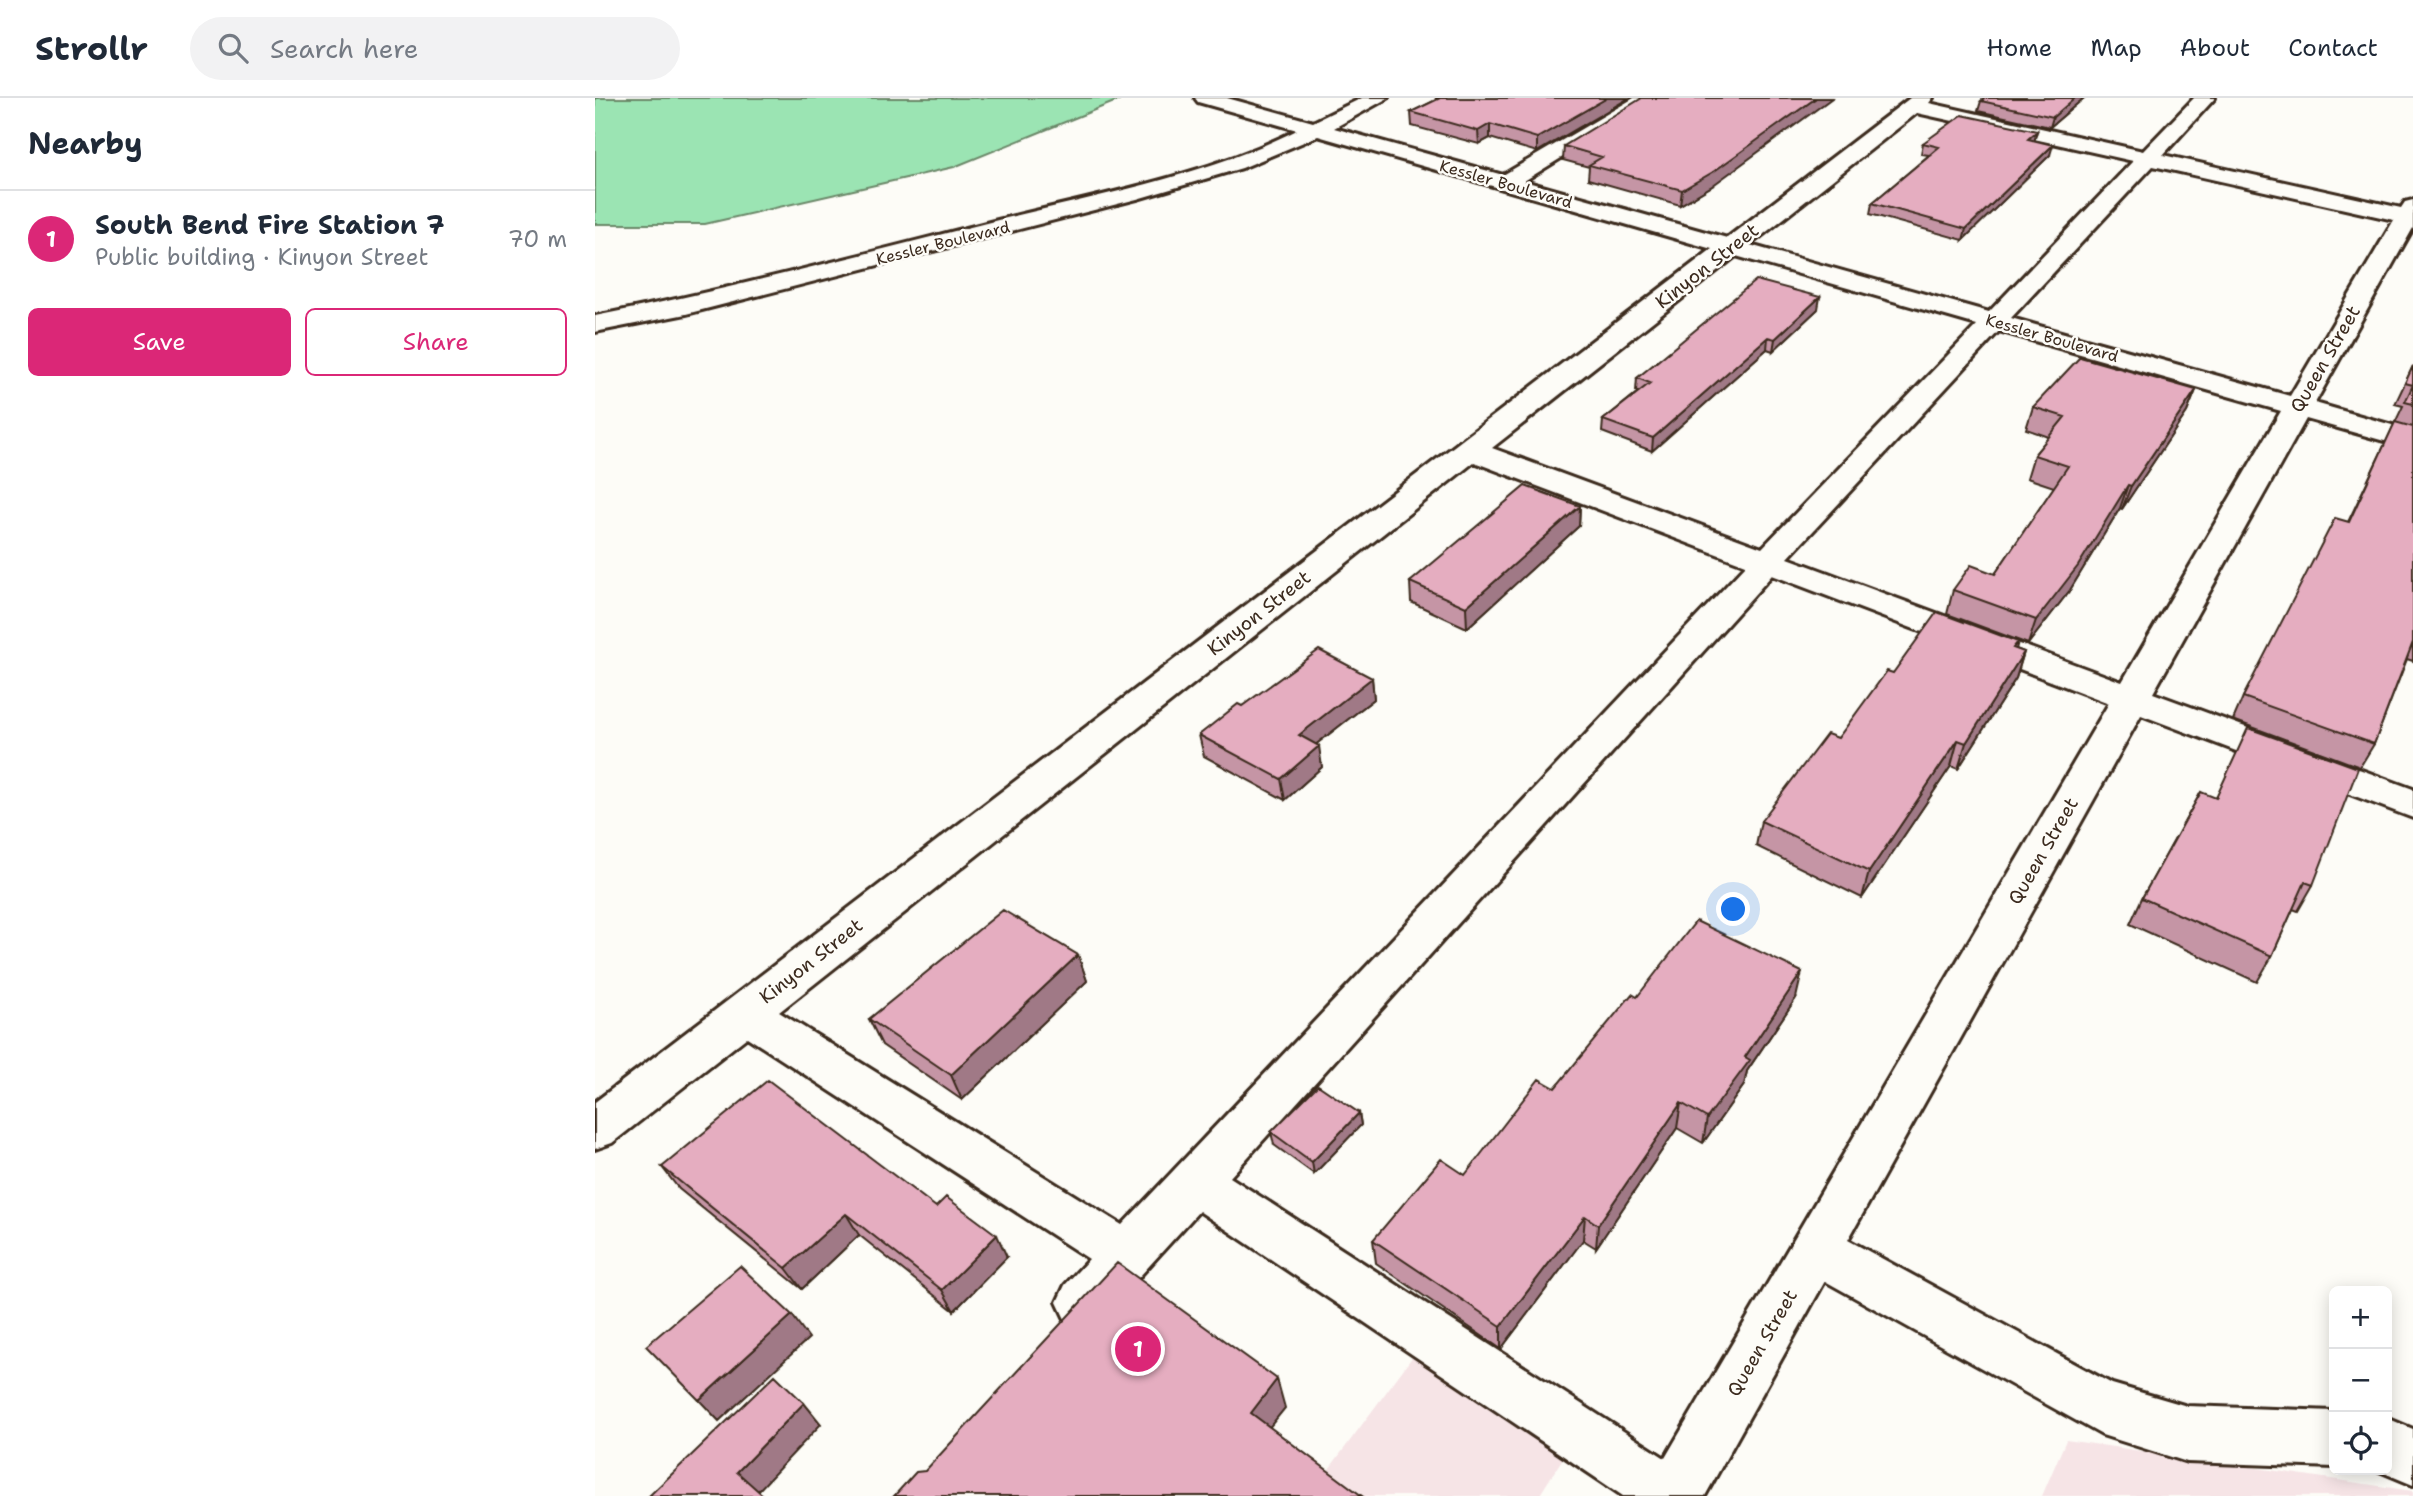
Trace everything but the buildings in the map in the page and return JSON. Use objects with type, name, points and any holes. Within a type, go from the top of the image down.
[{"type":"street","points":[[1205,98],[1315,129],[1378,98]]},
{"type":"street","points":[[1504,184],[1648,98]]},
{"type":"street","points":[[1052,1335],[1766,563],[2206,98]]},
{"type":"street","points":[[1918,102],[2149,159],[2411,211]]},
{"type":"street","name":"Kinyon Street","points":[[595,1129],[1918,102]]},
{"type":"street","name":"Kessler Boulevard","points":[[596,324],[686,306],[1014,225],[1234,163],[1315,129],[2413,440]]},
{"type":"street","name":"Queen Street","points":[[1673,1496],[2411,211]]},
{"type":"street","points":[[1469,450],[2413,804]]},
{"type":"street","points":[[745,1013],[1126,1255]]},
{"type":"street","points":[[1196,1182],[1673,1496]]},
{"type":"street","points":[[1816,1249],[2102,1408],[2187,1434],[2329,1439]]},
{"type":"street","points":[[2392,1448],[2413,1457]]},
{"type":"shaded area","points":[[1413,1356],[1563,1458],[1539,1496],[1309,1496]]},
{"type":"shaded area","points":[[2066,1440],[2413,1491],[2413,1496],[2042,1496]]},
{"type":"green space","points":[[595,98],[1124,98],[954,167],[705,224],[595,224]]},
{"type":"place","name":"South Bend Fire Station 7","points":[[1138,1349]]}]
